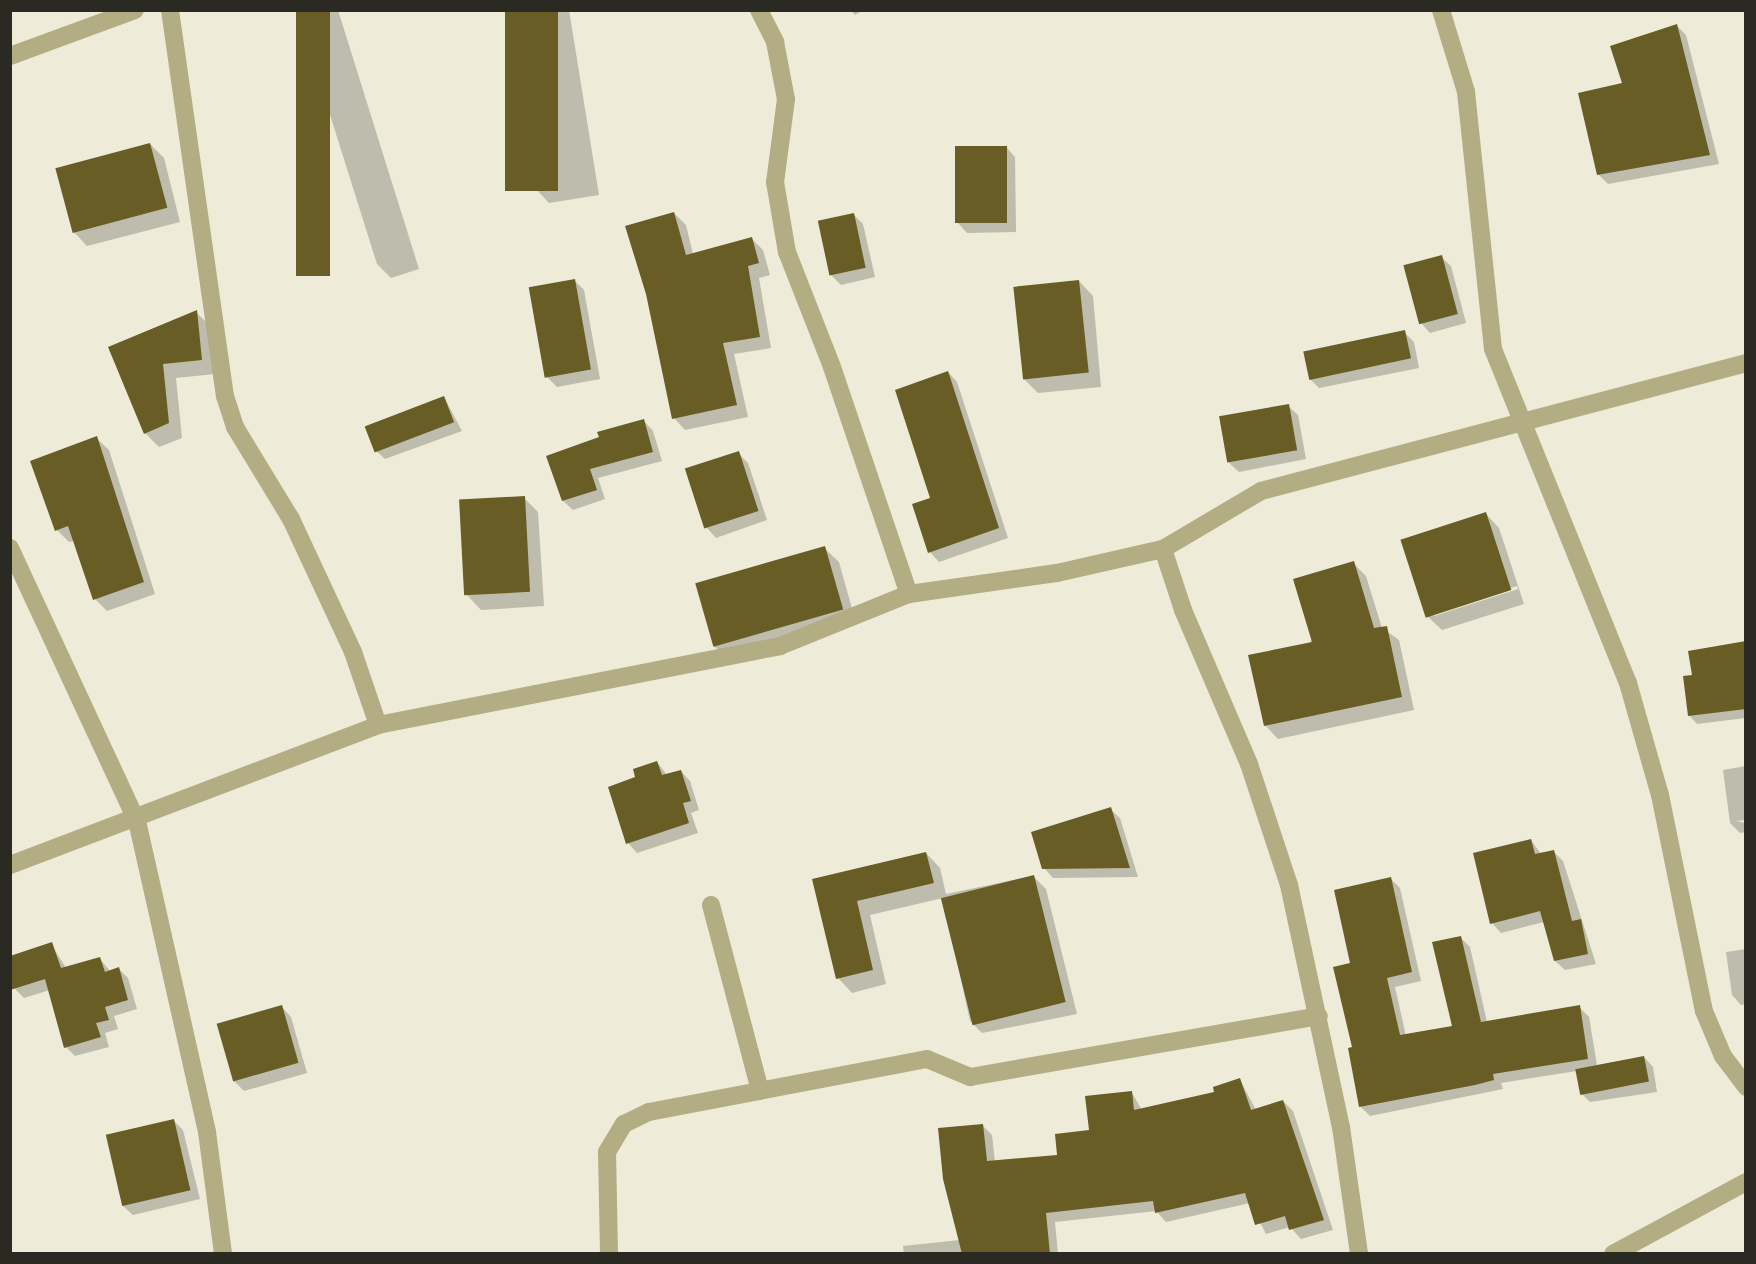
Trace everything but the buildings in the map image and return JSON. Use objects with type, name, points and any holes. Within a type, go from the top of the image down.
[{"type":"street","points":[[10,57],[135,10]]},
{"type":"street","points":[[170,10],[225,396],[235,427],[291,519],[339,621],[378,725]]},
{"type":"street","points":[[759,10],[775,42],[786,99],[775,182],[787,252],[832,367],[867,483],[909,594]]},
{"type":"street","points":[[1441,10],[1466,92],[1493,349],[1509,399],[1522,421],[1628,683],[1660,795],[1704,1011],[1723,1056],[1746,1087]]},
{"type":"street","points":[[10,865],[137,821],[324,742],[378,725],[780,646],[909,594],[1057,573],[1163,549],[1261,490],[1746,363]]},
{"type":"street","points":[[10,548],[137,821],[207,1132],[223,1254]]},
{"type":"street","points":[[1163,549],[1183,610],[1249,764],[1288,885],[1319,1016],[1359,1254]]},
{"type":"street","points":[[711,905],[760,1091]]},
{"type":"street","points":[[609,1254],[604,1170],[617,1131],[649,1112],[927,1059],[970,1077],[1319,1016]]},
{"type":"street","points":[[1613,1254],[1746,1182]]}]
